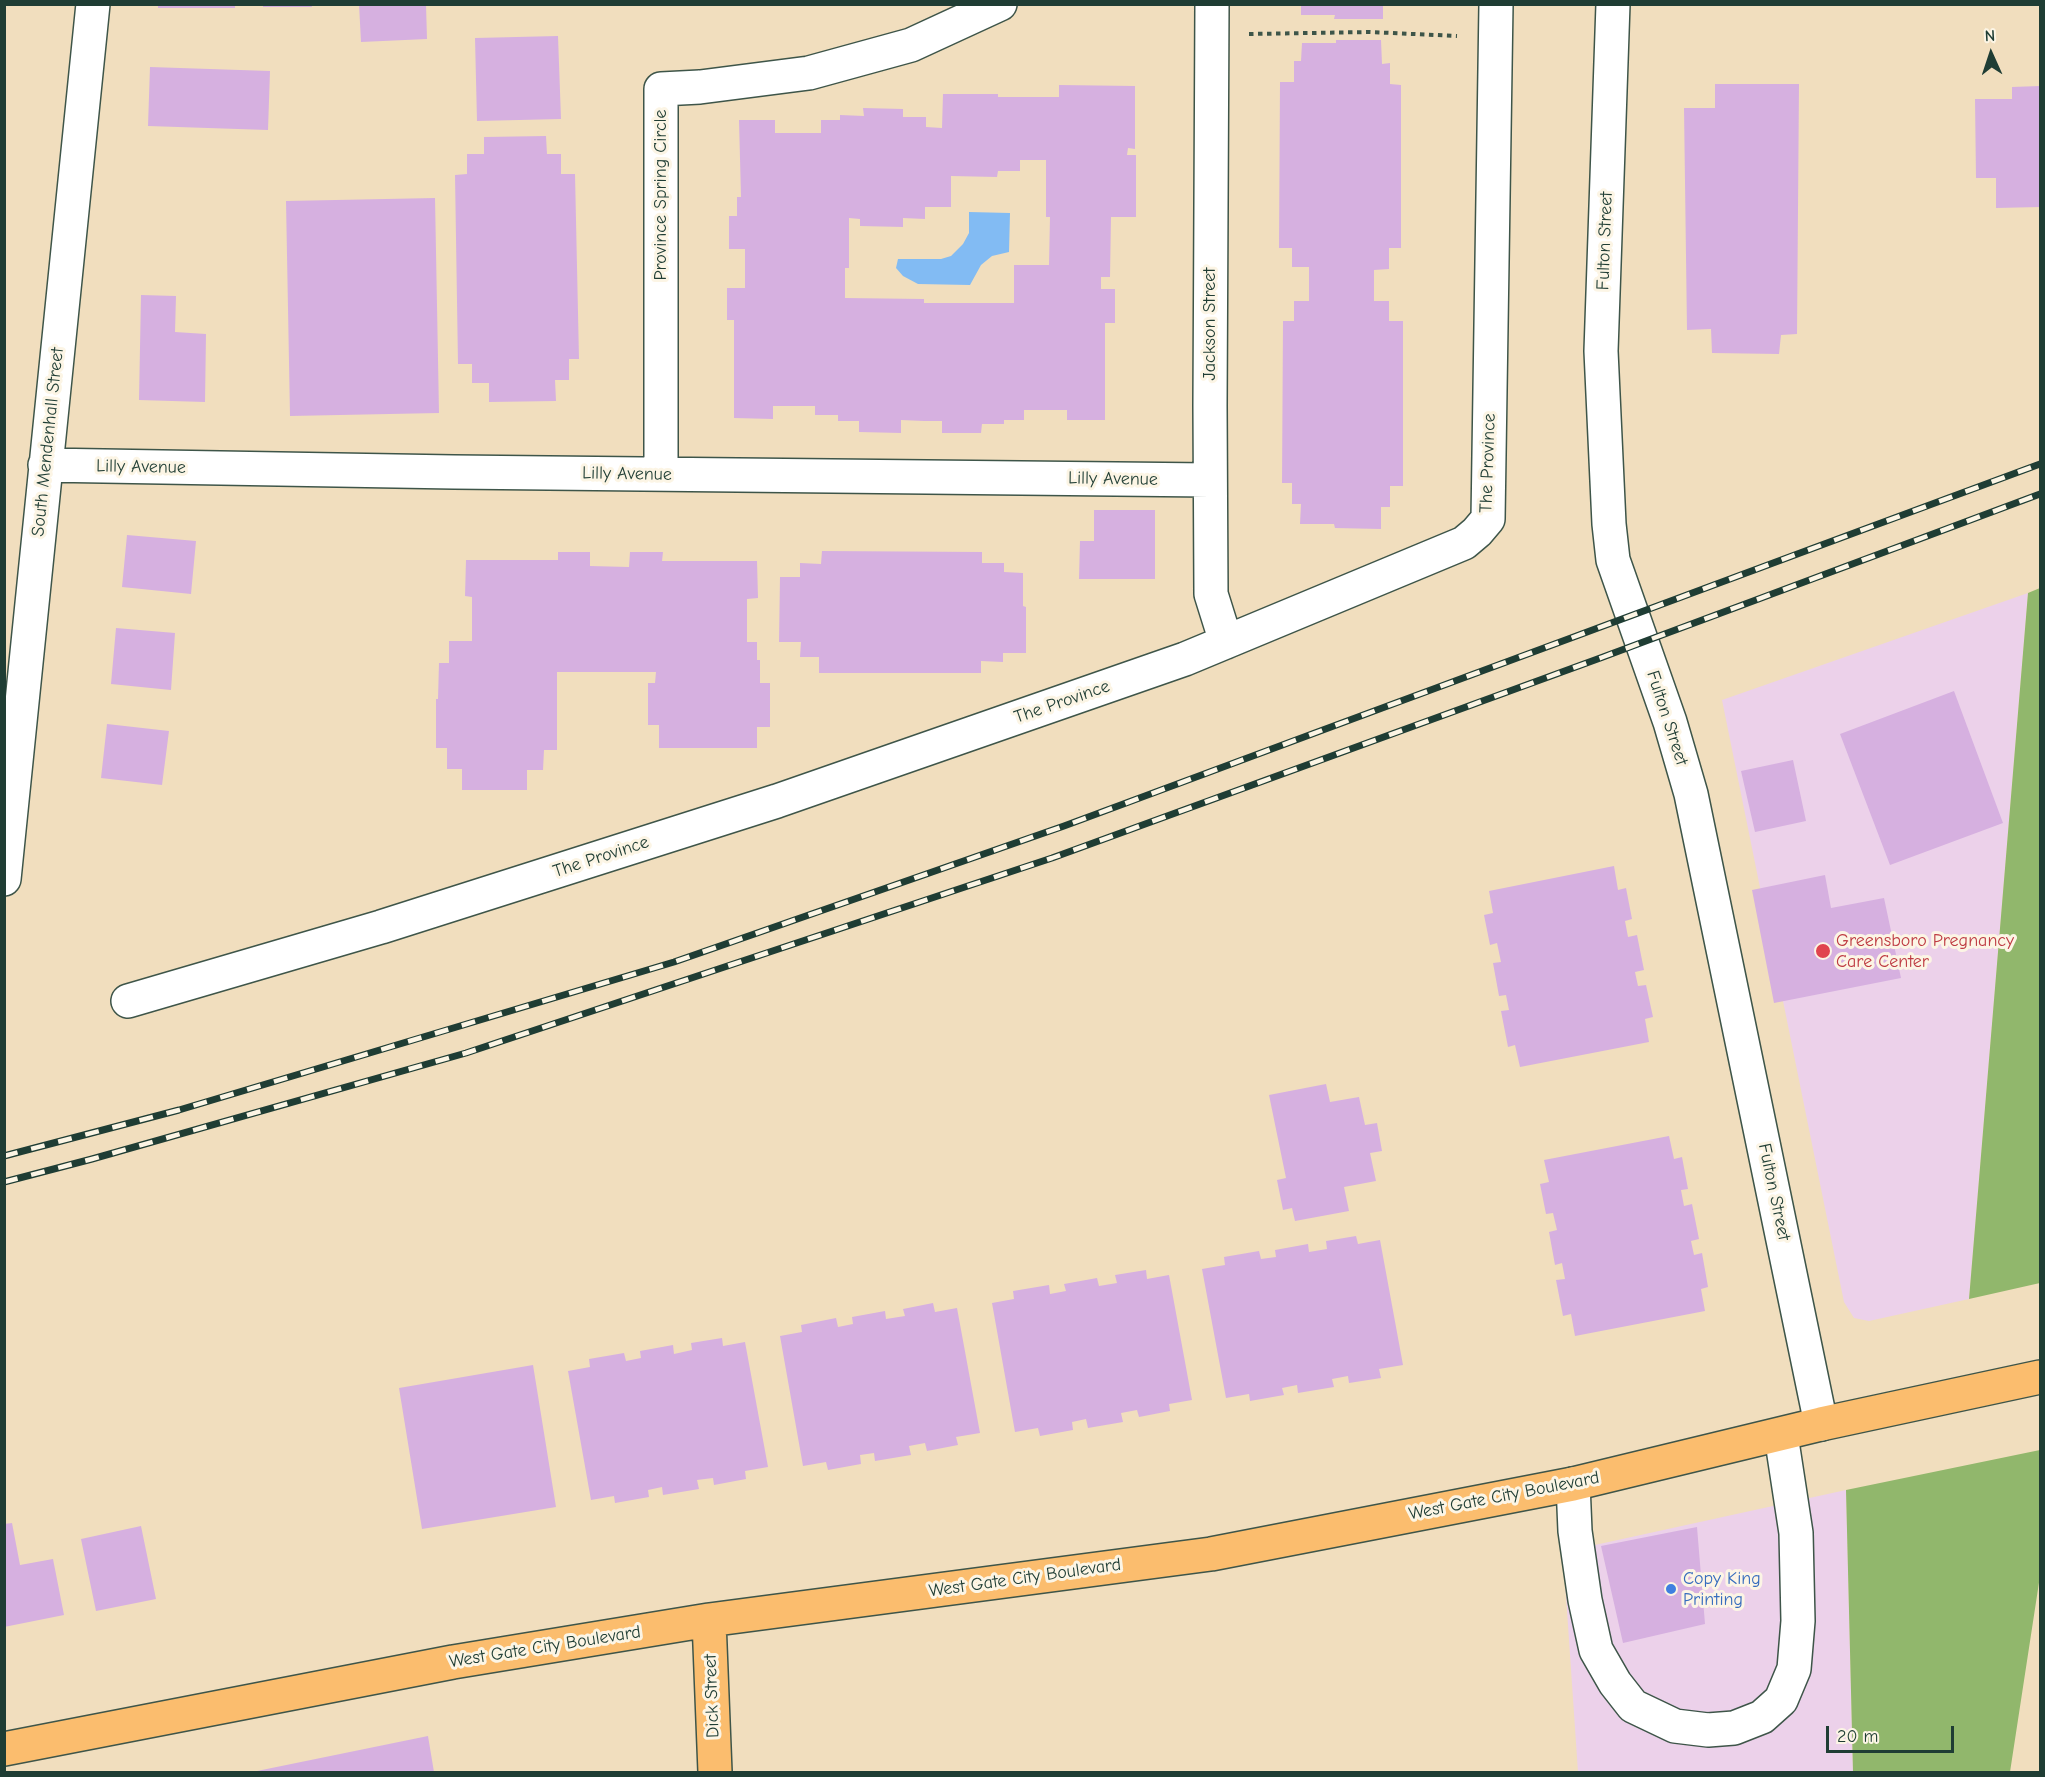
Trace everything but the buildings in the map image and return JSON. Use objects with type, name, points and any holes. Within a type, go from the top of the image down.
[{"type":"main road","name":"West Gate City Boulevard","points":[[4,1749],[442,1664],[709,1620],[1211,1554],[1573,1484],[1821,1424],[2040,1377]]},
{"type":"main road","name":"Dick Street","points":[[709,1620],[715,1773]]},
{"type":"street","name":"South Mendenhall Street","points":[[4,879],[93,4]]},
{"type":"street","name":"Province Spring Circle","points":[[661,474],[661,89],[700,87],[809,73],[911,45],[1000,4]]},
{"type":"street","name":"The Province","points":[[128,1001],[381,927],[777,801],[1174,662],[1464,543],[1478,532],[1488,519],[1496,4]]},
{"type":"street","name":"Fulton Street","points":[[1613,4],[1601,351],[1609,524],[1613,560],[1670,722],[1692,794],[1821,1424]]},
{"type":"street","name":"Jackson Street","points":[[1212,19],[1209,480],[1211,594],[1226,642]]},
{"type":"street","name":"Lilly Avenue","points":[[45,465],[1209,480]]},
{"type":"street","points":[[1573,1484],[1575,1531],[1585,1600],[1596,1650],[1615,1683],[1633,1706],[1675,1726],[1708,1730],[1734,1728],[1762,1717],[1781,1700],[1794,1669],[1798,1622],[1796,1533],[1781,1435]]},
{"type":"path","points":[[1212,19],[1370,32],[1496,38]]},
{"type":"shaded area","points":[[2028,593],[1969,1299],[1869,1321],[1854,1318],[1844,1302],[1722,700]]},
{"type":"shaded area","points":[[1846,1490],[1853,1772],[1578,1772],[1563,1552]]},
{"type":"green space","points":[[2040,588],[2040,1283],[1969,1299],[2028,593]]},
{"type":"green space","points":[[2040,1450],[2040,1576],[2010,1772],[1853,1772],[1846,1490]]},
{"type":"water","points":[[969,212],[1010,213],[1009,252],[992,256],[981,265],[970,285],[918,284],[903,276],[896,268],[898,259],[941,259],[951,256],[963,244],[969,233]]},
{"type":"railway","points":[[4,1156],[179,1110],[674,962],[1064,826],[2040,464]]},
{"type":"railway","points":[[4,1182],[466,1053],[1052,858],[1603,657],[2040,494]]},
{"type":"place","name":"Greensboro Pregnancy Care Center","points":[[1823,951]]},
{"type":"place","name":"Copy King Printing","points":[[1671,1589]]}]
